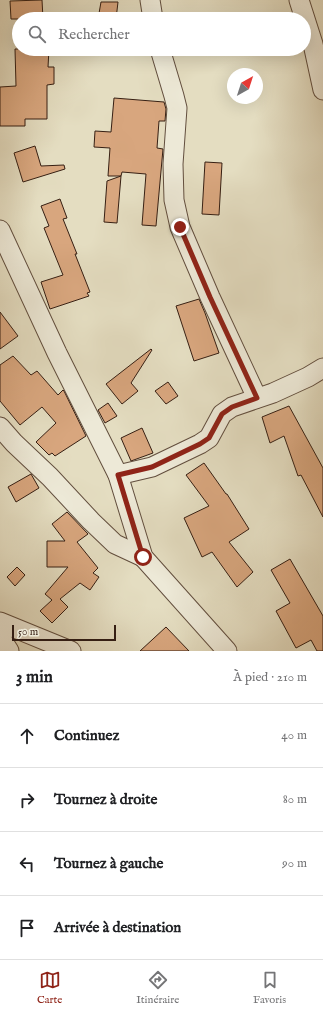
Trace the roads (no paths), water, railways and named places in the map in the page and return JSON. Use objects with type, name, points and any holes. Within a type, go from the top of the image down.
[{"type":"street","points":[[150,0],[152,12]]},
{"type":"street","points":[[299,0],[303,12]]},
{"type":"street","points":[[311,38],[323,90]]},
{"type":"street","points":[[162,56],[177,108],[173,164],[174,200],[180,227],[210,297],[257,398]]},
{"type":"street","points":[[0,230],[57,353],[118,475],[143,557]]},
{"type":"street","points":[[118,475],[152,467],[200,444],[209,438],[222,414],[232,407],[273,393],[323,368]]},
{"type":"street","points":[[0,427],[14,443],[50,477],[91,521],[115,544],[143,557],[227,651]]},
{"type":"street","points":[[0,622],[71,651]]},
{"type":"street","points":[[0,637],[9,651]]}]
